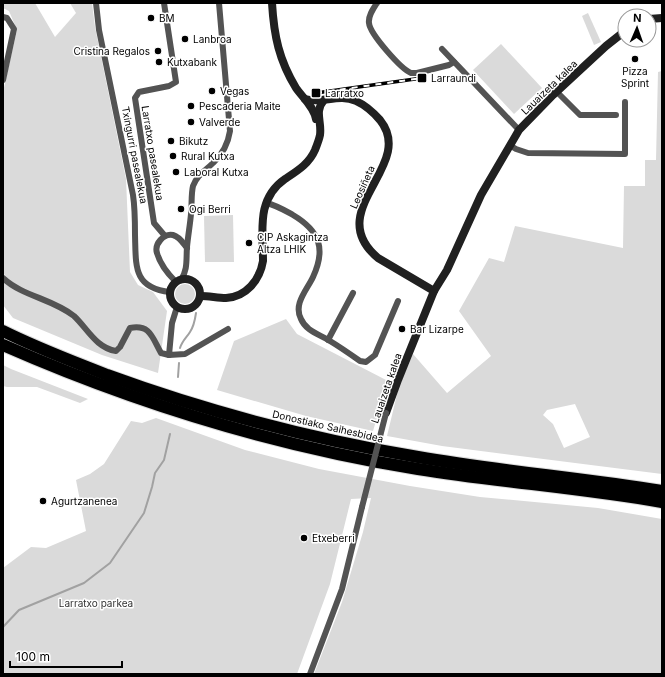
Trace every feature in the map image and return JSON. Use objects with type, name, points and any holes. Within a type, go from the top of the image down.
[{"type":"highway","name":"Donostiako Saihesbidea","points":[[3,331],[63,358],[127,382],[224,413],[294,432],[364,448],[419,458],[662,491]]},
{"type":"highway","points":[[3,345],[58,368],[159,405],[220,424],[291,443],[418,469],[662,502]]},
{"type":"street","name":"Txingurri pasealekua","points":[[96,3],[99,30],[133,195],[138,273],[145,283],[152,288],[158,291],[170,292]]},
{"type":"street","name":"Larratxo pasealekua","points":[[164,3],[176,82],[169,86],[139,92],[135,98],[154,223],[165,236]]},
{"type":"street","points":[[187,248],[178,237],[172,235],[165,236],[156,247],[156,253],[167,272],[179,281],[190,280],[195,282],[200,291],[200,296],[196,305],[187,309],[177,307],[171,301],[170,292],[171,288],[179,281],[184,274],[187,266],[187,248],[191,221],[193,188],[196,179],[221,153],[228,141],[230,131],[219,3]]},
{"type":"street","points":[[272,3],[274,27],[279,53],[290,77],[312,110],[320,128]]},
{"type":"street","points":[[377,3],[368,22],[370,29],[397,61],[407,70],[417,74],[449,65],[454,62]]},
{"type":"street","points":[[3,17],[7,18],[14,29],[3,80]]},
{"type":"street","name":"Lauaizeta kalea","points":[[310,674],[342,589],[386,413],[434,291],[447,270],[481,195],[519,130],[557,92],[617,37]]},
{"type":"street","points":[[442,49],[519,130]]},
{"type":"street","points":[[557,92],[580,115],[616,115]]},
{"type":"street","name":"Leosiñeta","points":[[305,99],[312,101],[341,97],[357,101],[367,107],[383,124],[388,135],[388,147],[386,157],[363,205],[359,222],[361,235],[370,251],[378,258],[434,291]]},
{"type":"street","points":[[315,150],[312,110],[318,102],[324,100]]},
{"type":"street","points":[[200,296],[226,298],[236,296],[246,291],[253,284],[262,269],[263,214],[266,203],[274,188],[308,162],[315,150],[320,135],[318,112],[324,100]]},
{"type":"street","points":[[510,146],[516,150],[528,153],[625,154],[625,102]]},
{"type":"street","points":[[266,203],[275,205],[304,221],[315,234],[319,254],[317,266],[299,303],[298,311],[300,319],[311,331],[328,340],[360,361],[366,362],[375,355],[398,301]]},
{"type":"street","points":[[3,278],[10,284],[61,308],[74,316],[97,342],[110,350],[116,351],[120,347],[130,328],[138,326],[146,329],[160,352],[169,355],[185,354],[228,329]]},
{"type":"street","points":[[328,340],[352,293]]},
{"type":"street","points":[[169,355],[172,323],[177,307]]},
{"type":"green space","points":[[3,3],[35,3],[55,37],[76,13],[70,3],[92,3],[95,27],[126,179],[130,272],[138,285],[153,292],[167,311],[158,373],[102,355],[13,318],[3,305],[3,280],[11,282],[3,273],[3,92],[17,30],[9,11],[3,8]]},
{"type":"green space","points":[[588,13],[601,42],[594,45],[582,16]]},
{"type":"green space","points":[[501,44],[542,88],[514,114],[473,70]]},
{"type":"green space","points":[[662,71],[662,474],[442,446],[387,436],[399,386],[413,354],[447,393],[491,356],[459,311],[489,258],[504,262],[515,226],[623,248],[624,186],[645,186],[645,160],[656,160],[658,72]],"holes":[[[575,404],[590,437],[564,448],[553,424],[543,415],[547,410]]]},
{"type":"green space","points":[[233,215],[234,262],[205,262],[204,216]]},
{"type":"green space","points":[[181,284],[189,284],[195,290],[195,298],[189,304],[181,304],[175,298],[175,290]]},
{"type":"green space","points":[[286,319],[297,334],[388,381],[373,431],[306,416],[217,390],[234,341]]},
{"type":"green space","points":[[3,365],[88,399],[80,403],[37,387],[3,386]]},
{"type":"green space","name":"Larratxo parkea","points":[[156,418],[245,450],[319,469],[480,497],[598,508],[662,519],[662,674],[314,674],[342,602],[363,532],[371,498],[351,499],[330,584],[297,674],[3,674],[3,568],[31,547],[46,548],[86,531],[76,480],[90,474],[104,464],[131,421],[142,423]]},
{"type":"waterway","points":[[180,348],[195,321],[196,313]]},
{"type":"waterway","points":[[178,377],[179,363]]},
{"type":"waterway","points":[[3,627],[19,610],[84,583],[110,563],[144,513],[155,473],[164,460],[170,434]]},
{"type":"railway","points":[[316,93],[422,78]]},
{"type":"place","name":"BM","points":[[151,18]]},
{"type":"place","name":"Lanbroa","points":[[185,39]]},
{"type":"place","name":"Cristina Regalos","points":[[158,51]]},
{"type":"place","name":"Pizza Sprint","points":[[635,59]]},
{"type":"place","name":"Kutxabank","points":[[159,62]]},
{"type":"place","name":"Larraundi","points":[[422,78]]},
{"type":"place","name":"Vegas","points":[[212,91]]},
{"type":"place","name":"Larratxo","points":[[316,93]]},
{"type":"place","name":"Pescaderia Maite","points":[[191,106]]},
{"type":"place","name":"Valverde","points":[[191,122]]},
{"type":"place","name":"Bikutz","points":[[171,141]]},
{"type":"place","name":"Rural Kutxa","points":[[173,156]]},
{"type":"place","name":"Laboral Kutxa","points":[[176,172]]},
{"type":"place","name":"Ogi Berri","points":[[181,209]]},
{"type":"place","name":"CIP Askagintza Altza LHIK","points":[[249,243]]},
{"type":"place","name":"Bar Lizarpe","points":[[402,329]]},
{"type":"place","name":"Agurtzanenea","points":[[43,501]]},
{"type":"place","name":"Etxeberri","points":[[304,538]]}]
